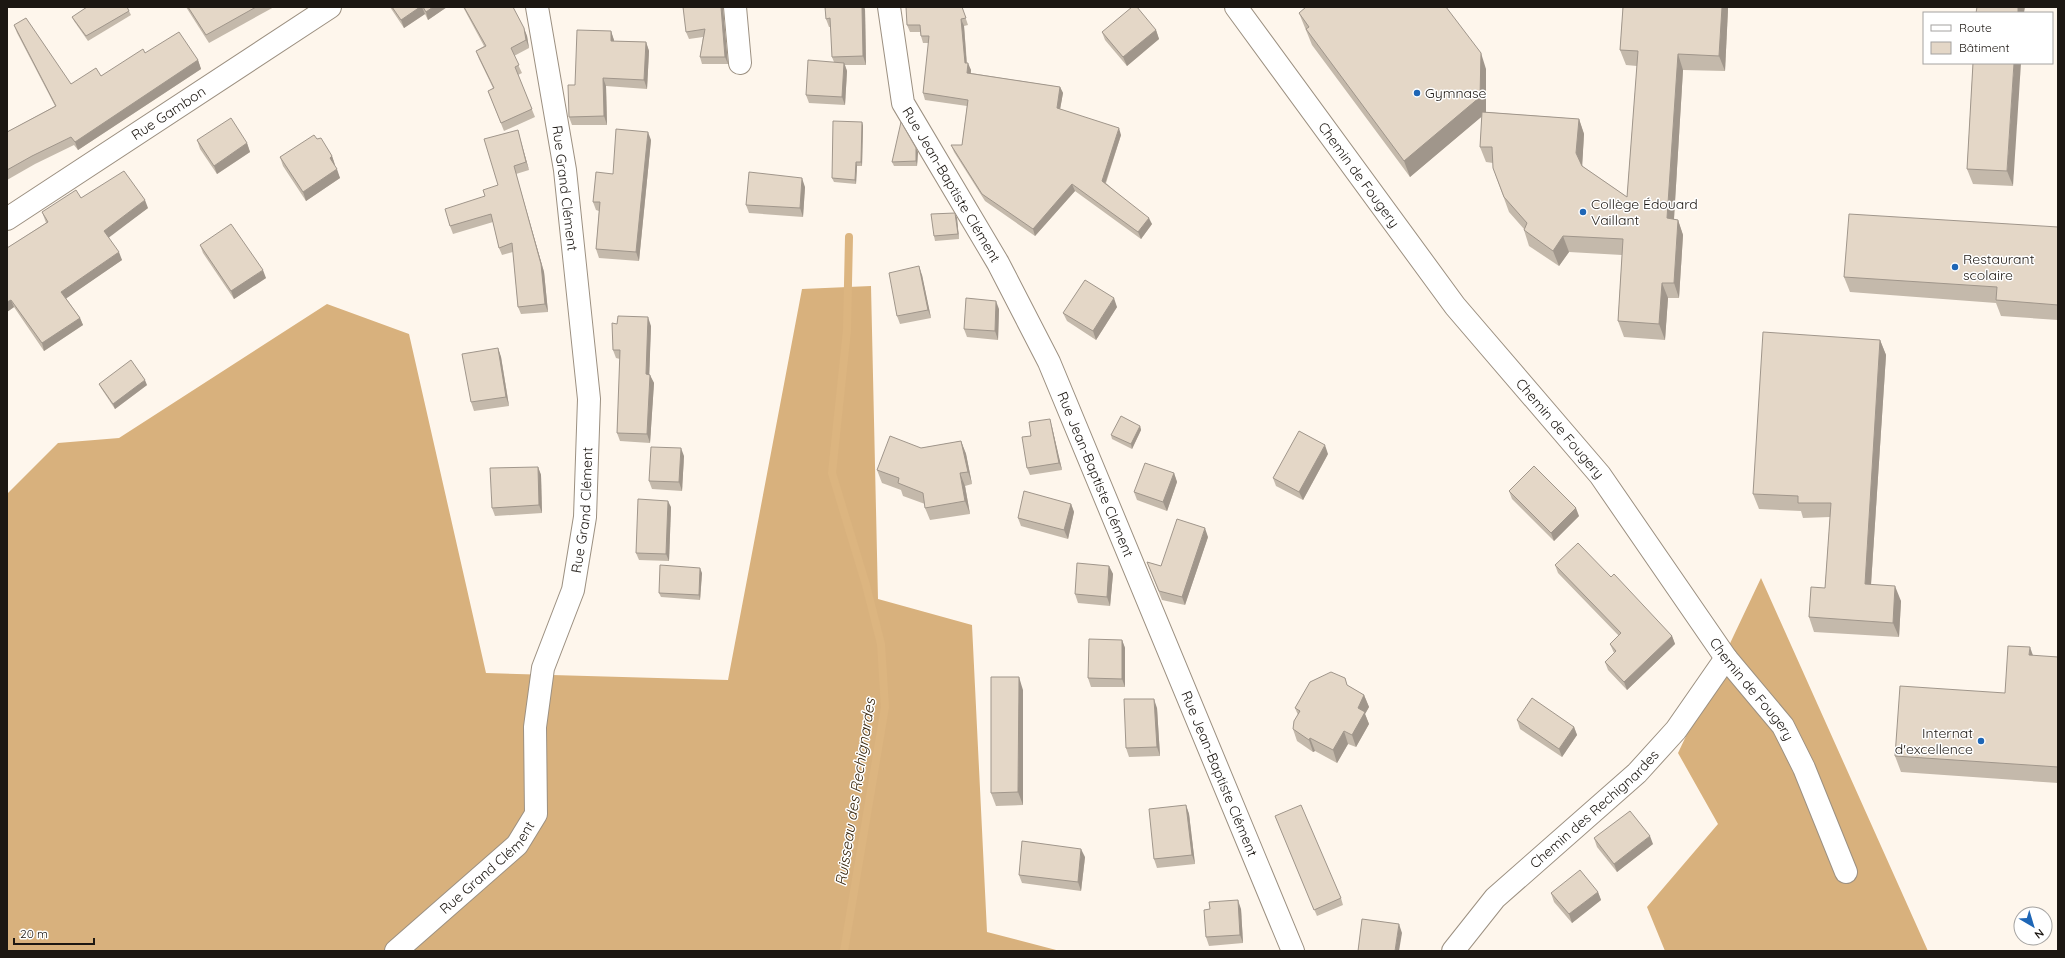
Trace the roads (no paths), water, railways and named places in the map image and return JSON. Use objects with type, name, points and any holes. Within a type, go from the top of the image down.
[{"type":"street","name":"Rue Gambon","points":[[7,219],[330,7]]},
{"type":"street","name":"Rue Grand Clément","points":[[396,951],[517,846],[536,814],[535,727],[543,668],[573,590],[585,517],[589,399],[565,170],[537,7]]},
{"type":"street","points":[[735,7],[740,63]]},
{"type":"street","name":"Rue Jean-Baptiste Clément","points":[[889,7],[903,103],[998,263],[1049,362],[1293,951]]},
{"type":"street","name":"Chemin de Fougery","points":[[1236,7],[1455,306],[1600,475],[1726,658],[1783,726],[1804,768],[1846,872]]},
{"type":"street","name":"Chemin des Rechignardes","points":[[1453,951],[1495,898],[1637,773],[1676,730],[1726,658]]},
{"type":"waterway","name":"Ruisseau des Rechignardes","points":[[844,951],[885,707],[881,644],[866,585],[832,473],[847,330],[849,237]]},
{"type":"place","name":"Gymnase","points":[[1417,93]]},
{"type":"place","name":"Collège Édouard Vaillant","points":[[1583,212]]},
{"type":"place","name":"Restaurant scolaire","points":[[1955,267]]},
{"type":"place","name":"Internat d'excellence","points":[[1981,741]]}]
